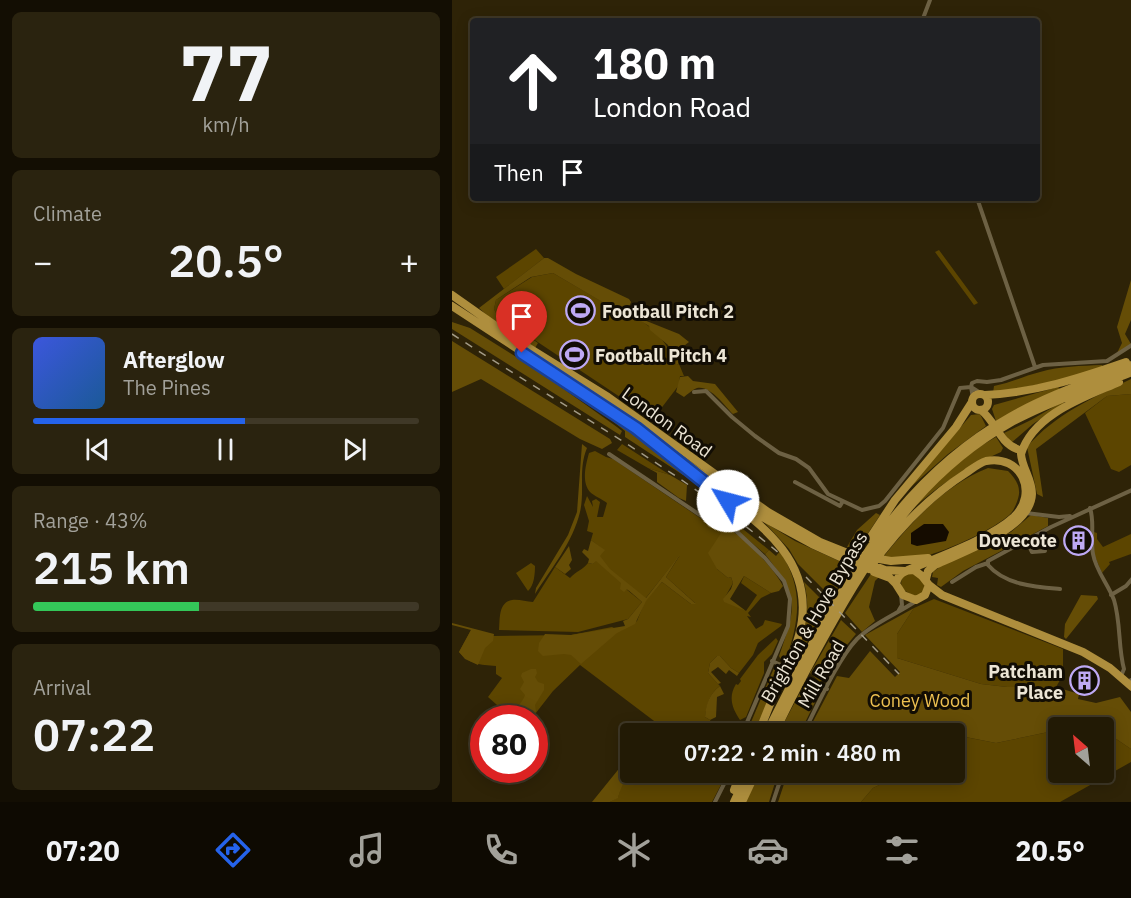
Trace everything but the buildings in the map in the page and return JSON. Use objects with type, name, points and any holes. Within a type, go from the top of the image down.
[{"type":"highway","name":"London Road","points":[[452,295],[516,340],[608,397],[753,503],[820,542],[850,554],[854,558],[885,570],[906,571]]},
{"type":"highway","name":"London Road","points":[[452,306],[603,405],[787,532],[843,559],[890,578],[896,584]]},
{"type":"highway","points":[[854,582],[879,540],[900,494],[956,427],[976,395],[1026,391],[1057,384],[1132,360]]},
{"type":"highway","name":"Brighton & Hove Bypass","points":[[879,540],[901,505],[930,475],[962,448],[990,429],[1045,399],[1132,365]]},
{"type":"highway","points":[[854,582],[879,540],[929,500],[987,461],[1009,461],[1017,464],[1028,436],[1053,416],[1132,374]]},
{"type":"highway","name":"Brighton & Hove Bypass","points":[[879,540],[936,478],[990,436],[1044,406],[1132,374]]},
{"type":"highway","points":[[942,594],[908,598],[900,592],[896,584],[899,576],[906,571],[987,534],[1015,516],[1024,501],[1024,482],[1020,472],[1009,461],[1005,443],[986,411],[988,402],[983,395]]},
{"type":"highway","points":[[972,400],[974,408],[986,411]]},
{"type":"highway","points":[[653,441],[767,532],[791,559],[796,570],[803,595],[799,638],[763,723]]},
{"type":"highway","points":[[922,597],[928,571],[935,565],[994,537],[1026,513],[1031,502],[1030,480],[1020,454],[1005,443]]},
{"type":"highway","points":[[1009,461],[1010,451],[1020,454]]},
{"type":"highway","points":[[975,467],[988,464],[1004,465],[1012,468],[1024,482]]},
{"type":"highway","points":[[850,554],[903,562],[940,556]]},
{"type":"highway","points":[[906,571],[916,572],[942,594],[1083,652],[1129,681]]},
{"type":"highway","name":"Brighton & Hove Bypass","points":[[779,723],[836,609],[846,600],[854,582]]},
{"type":"highway","name":"Brighton & Hove Bypass","points":[[772,723],[836,609],[854,582]]},
{"type":"highway","points":[[729,802],[737,783]]},
{"type":"highway","points":[[734,802],[743,783]]},
{"type":"highway","points":[[742,802],[751,783]]},
{"type":"street","points":[[923,18],[930,0]]},
{"type":"street","points":[[978,201],[1035,367]]},
{"type":"street","points":[[972,400],[972,383],[977,381],[1001,380],[1035,367],[1050,364],[1107,361],[1132,345]]},
{"type":"street","points":[[694,392],[706,391],[750,432],[779,453],[797,459],[809,468],[828,494],[862,510],[879,506],[885,501],[944,428],[958,390],[963,386],[971,387],[983,395]]},
{"type":"street","points":[[609,454],[706,519],[734,529],[765,558],[784,581],[790,599],[788,626],[747,723]]},
{"type":"street","points":[[795,482],[840,506],[843,501]]},
{"type":"street","points":[[952,582],[1051,527],[1132,490]]},
{"type":"street","points":[[1031,502],[1036,513]]},
{"type":"street","points":[[1090,508],[1093,516],[1091,544],[1093,557],[1117,612],[1124,670],[1129,681]]},
{"type":"street","points":[[1026,513],[1059,517],[1079,513]]},
{"type":"street","points":[[1048,516],[1051,527]]},
{"type":"street","points":[[1026,540],[1032,552],[1045,552]]},
{"type":"street","points":[[988,563],[992,570],[1006,579],[1034,587],[1060,589]]},
{"type":"street","points":[[1111,595],[1127,586],[1132,579]]},
{"type":"street","points":[[897,613],[902,605],[900,592]]},
{"type":"street","name":"Mill Road","points":[[809,723],[845,654],[857,639],[922,597]]},
{"type":"street","points":[[772,661],[781,665]]},
{"type":"street","points":[[809,679],[827,688]]},
{"type":"street","points":[[715,802],[724,783]]},
{"type":"street","points":[[773,802],[779,783]]},
{"type":"shaded area","points":[[536,249],[544,258],[504,289],[496,277]]},
{"type":"shaded area","points":[[939,250],[978,303],[974,305],[935,252]]},
{"type":"shaded area","points":[[553,273],[625,315],[627,313],[642,322],[663,340],[684,376],[680,376],[679,385],[653,419],[497,315],[494,309],[496,300],[532,277]]},
{"type":"shaded area","points":[[1131,394],[1131,465],[1119,472],[1111,469],[1085,413],[1107,396]]},
{"type":"shaded area","points":[[622,444],[670,475],[648,468],[617,450]]},
{"type":"shaded area","points":[[595,451],[613,459],[706,522],[725,527],[717,569],[728,578],[731,577],[733,583],[724,599],[746,611],[757,595],[741,583],[744,576],[771,593],[761,598],[748,613],[751,617],[747,616],[756,629],[763,625],[765,620],[782,624],[781,626],[758,643],[753,655],[739,673],[720,656],[710,663],[708,673],[720,686],[713,692],[708,704],[705,717],[711,723],[657,723],[580,665],[542,705],[497,705],[488,697],[502,678],[496,674],[496,666],[475,663],[459,652],[471,630],[494,636],[571,635],[612,627],[620,631],[637,621],[645,601],[662,582],[691,604],[695,603],[666,577],[680,555],[645,599],[626,589],[642,602],[628,619],[578,632],[499,630],[502,608],[507,601],[533,602],[555,567],[570,578],[588,563],[593,564],[604,550],[591,540],[593,533],[587,531],[589,521],[584,505],[587,496],[593,507],[592,501],[596,499],[600,502],[597,517],[603,517],[607,503],[587,488],[585,478],[589,453]]},
{"type":"shaded area","points":[[697,492],[769,550],[765,554],[733,527],[719,522],[712,516],[717,516],[718,513],[697,497]]},
{"type":"shaded area","points":[[924,524],[943,524],[949,532],[946,541],[917,546],[911,544],[911,533]]},
{"type":"shaded area","points":[[1094,532],[1097,533],[1097,539],[1103,547],[1131,534],[1131,554],[1109,562],[1110,564],[1102,573],[1094,554]]},
{"type":"shaded area","points":[[531,563],[535,566],[535,573],[528,591],[516,573]]},
{"type":"shaded area","points":[[912,572],[924,581],[925,589],[918,597],[906,592],[901,583],[904,575]]},
{"type":"shaded area","points":[[934,599],[1063,649],[1063,675],[1056,687],[1007,687],[981,684],[897,658],[897,634],[914,608]]},
{"type":"shaded area","points":[[776,638],[778,641],[772,654],[764,662],[764,673],[746,717],[740,720],[732,702],[732,693],[758,655]]},
{"type":"shaded area","points":[[1048,732],[1048,783],[1094,783],[1060,802],[861,802],[873,788],[883,783],[965,783],[965,737],[996,743]]},
{"type":"shaded area","points":[[1114,737],[1131,749],[1131,762],[1114,772]]},
{"type":"shaded area","points":[[622,783],[722,783],[712,802],[610,802],[618,797]]},
{"type":"green space","points":[[544,258],[629,299],[631,302],[626,316],[553,273],[531,277],[496,300],[494,309],[497,315],[538,343],[535,348],[492,320],[479,308]]},
{"type":"green space","points":[[1131,280],[1131,320],[1125,334],[1131,344],[1116,355],[1122,343],[1117,327]]},
{"type":"green space","points":[[639,318],[679,334],[689,342],[676,352],[679,364],[676,365],[668,345]]},
{"type":"green space","points":[[452,322],[470,328],[537,370],[617,427],[622,431],[620,435],[452,329]]},
{"type":"green space","points":[[452,341],[610,439],[612,443],[602,449],[580,439],[481,379],[452,392]]},
{"type":"green space","points":[[1102,365],[1103,368],[1057,381],[993,393],[994,386],[1048,370]]},
{"type":"green space","points":[[688,376],[693,381],[715,384],[738,412],[733,414],[716,396],[702,388],[695,389],[684,397],[676,392],[680,377]]},
{"type":"green space","points":[[1131,379],[1131,394],[1107,396],[1036,449],[1043,497],[1037,494],[1027,447],[1062,416]]},
{"type":"green space","points":[[1058,387],[1060,389],[1057,391],[996,421],[992,409],[994,405]]},
{"type":"green space","points":[[576,392],[684,473],[683,475],[625,437],[625,431]]},
{"type":"green space","points":[[1062,402],[1064,403],[1033,424],[1011,443],[1004,433],[1031,420]]},
{"type":"green space","points":[[980,414],[986,426],[948,454],[904,493],[971,415]]},
{"type":"green space","points":[[996,437],[1003,448],[1001,452],[953,478],[909,512],[949,471],[972,452]]},
{"type":"green space","points":[[582,444],[587,448],[584,456],[581,504],[577,523],[561,555],[535,594],[536,588],[568,535],[577,512]]},
{"type":"green space","points":[[648,468],[670,475],[687,485],[686,501],[657,482],[657,473]]},
{"type":"green space","points":[[988,468],[1008,471],[1018,485],[1017,502],[1012,512],[1005,518],[967,540],[938,552],[904,559],[884,556],[930,505],[972,475]]},
{"type":"green space","points":[[876,513],[880,515],[857,550],[847,547],[857,530]]},
{"type":"green space","points":[[1031,515],[1048,518],[1048,526],[963,571],[941,587],[937,585],[938,578],[932,577],[933,572],[941,566],[1011,532]]},
{"type":"green space","points":[[764,522],[795,541],[850,566],[832,598],[798,564],[789,549]]},
{"type":"green space","points":[[725,527],[757,553],[783,586],[779,591],[771,593],[744,576],[730,599],[746,611],[724,602],[723,599],[733,583],[731,577],[728,578],[717,569],[708,553]]},
{"type":"green space","points":[[591,540],[605,550],[600,556],[610,569],[646,598],[681,553],[666,577],[696,604],[691,604],[662,582],[646,601],[635,624],[617,633],[581,664],[571,655],[543,656],[538,651],[539,643],[545,634],[571,635],[625,626],[623,621],[628,619],[642,602],[627,589],[624,592],[620,589],[621,583],[596,561],[593,564],[588,563],[589,559],[582,552],[584,549],[588,551]]},
{"type":"green space","points":[[569,546],[571,569],[565,574],[555,567]]},
{"type":"green space","points":[[769,550],[776,556],[780,551],[793,579],[796,593],[794,633],[785,663],[779,656],[789,625],[792,602],[784,581],[765,554]]},
{"type":"green space","points":[[871,574],[879,577],[875,581],[869,607],[875,621],[862,632],[845,613]]},
{"type":"green space","points":[[804,582],[828,606],[793,667],[806,625],[807,604]]},
{"type":"green space","points":[[1081,595],[1097,596],[1098,599],[1066,639],[1064,637],[1065,624]]},
{"type":"green space","name":"Coney Wood","points":[[914,608],[897,634],[897,658],[981,684],[1007,687],[1056,687],[1079,694],[1078,699],[1096,703],[1120,697],[1131,712],[1131,749],[1114,737],[1114,717],[1048,717],[1048,732],[996,743],[965,737],[965,723],[812,723],[837,676],[849,678],[870,651],[895,677],[900,672],[865,635]]},
{"type":"green space","points":[[841,620],[856,634],[842,651],[825,680],[820,682],[810,673]]},
{"type":"green space","points":[[452,623],[494,634],[493,641],[485,648],[478,665],[465,659],[459,652],[471,630],[452,625]]},
{"type":"green space","points":[[720,656],[739,673],[737,676],[729,670],[726,674],[718,667],[711,672],[721,683],[718,684],[708,673],[710,663]]},
{"type":"green space","points":[[774,668],[783,668],[758,723],[751,723]]},
{"type":"green space","points":[[536,669],[535,677],[538,682],[544,684],[544,690],[535,705],[519,705],[525,695],[520,689],[524,682],[522,673]]},
{"type":"green space","points":[[804,685],[820,692],[805,723],[784,723]]},
{"type":"green space","points":[[720,686],[724,694],[717,697],[716,717],[710,720],[705,717],[707,704],[713,692]]},
{"type":"green space","points":[[620,767],[620,783],[624,783],[618,798],[610,802],[592,802]]},
{"type":"green space","points":[[755,783],[775,783],[769,802],[746,802]]},
{"type":"green space","points":[[784,783],[883,783],[873,788],[861,802],[778,802]]},
{"type":"railway","points":[[452,334],[660,465],[779,553]]},
{"type":"railway","points":[[806,577],[899,674]]},
{"type":"place","name":"Football Pitch 2","points":[[581,311]]},
{"type":"place","name":"Football Pitch 4","points":[[574,355]]},
{"type":"place","name":"Dovecote","points":[[1078,540]]},
{"type":"place","name":"Patcham Place","points":[[1084,681]]},
{"type":"route","points":[[522,353],[636,428],[728,501]]}]
